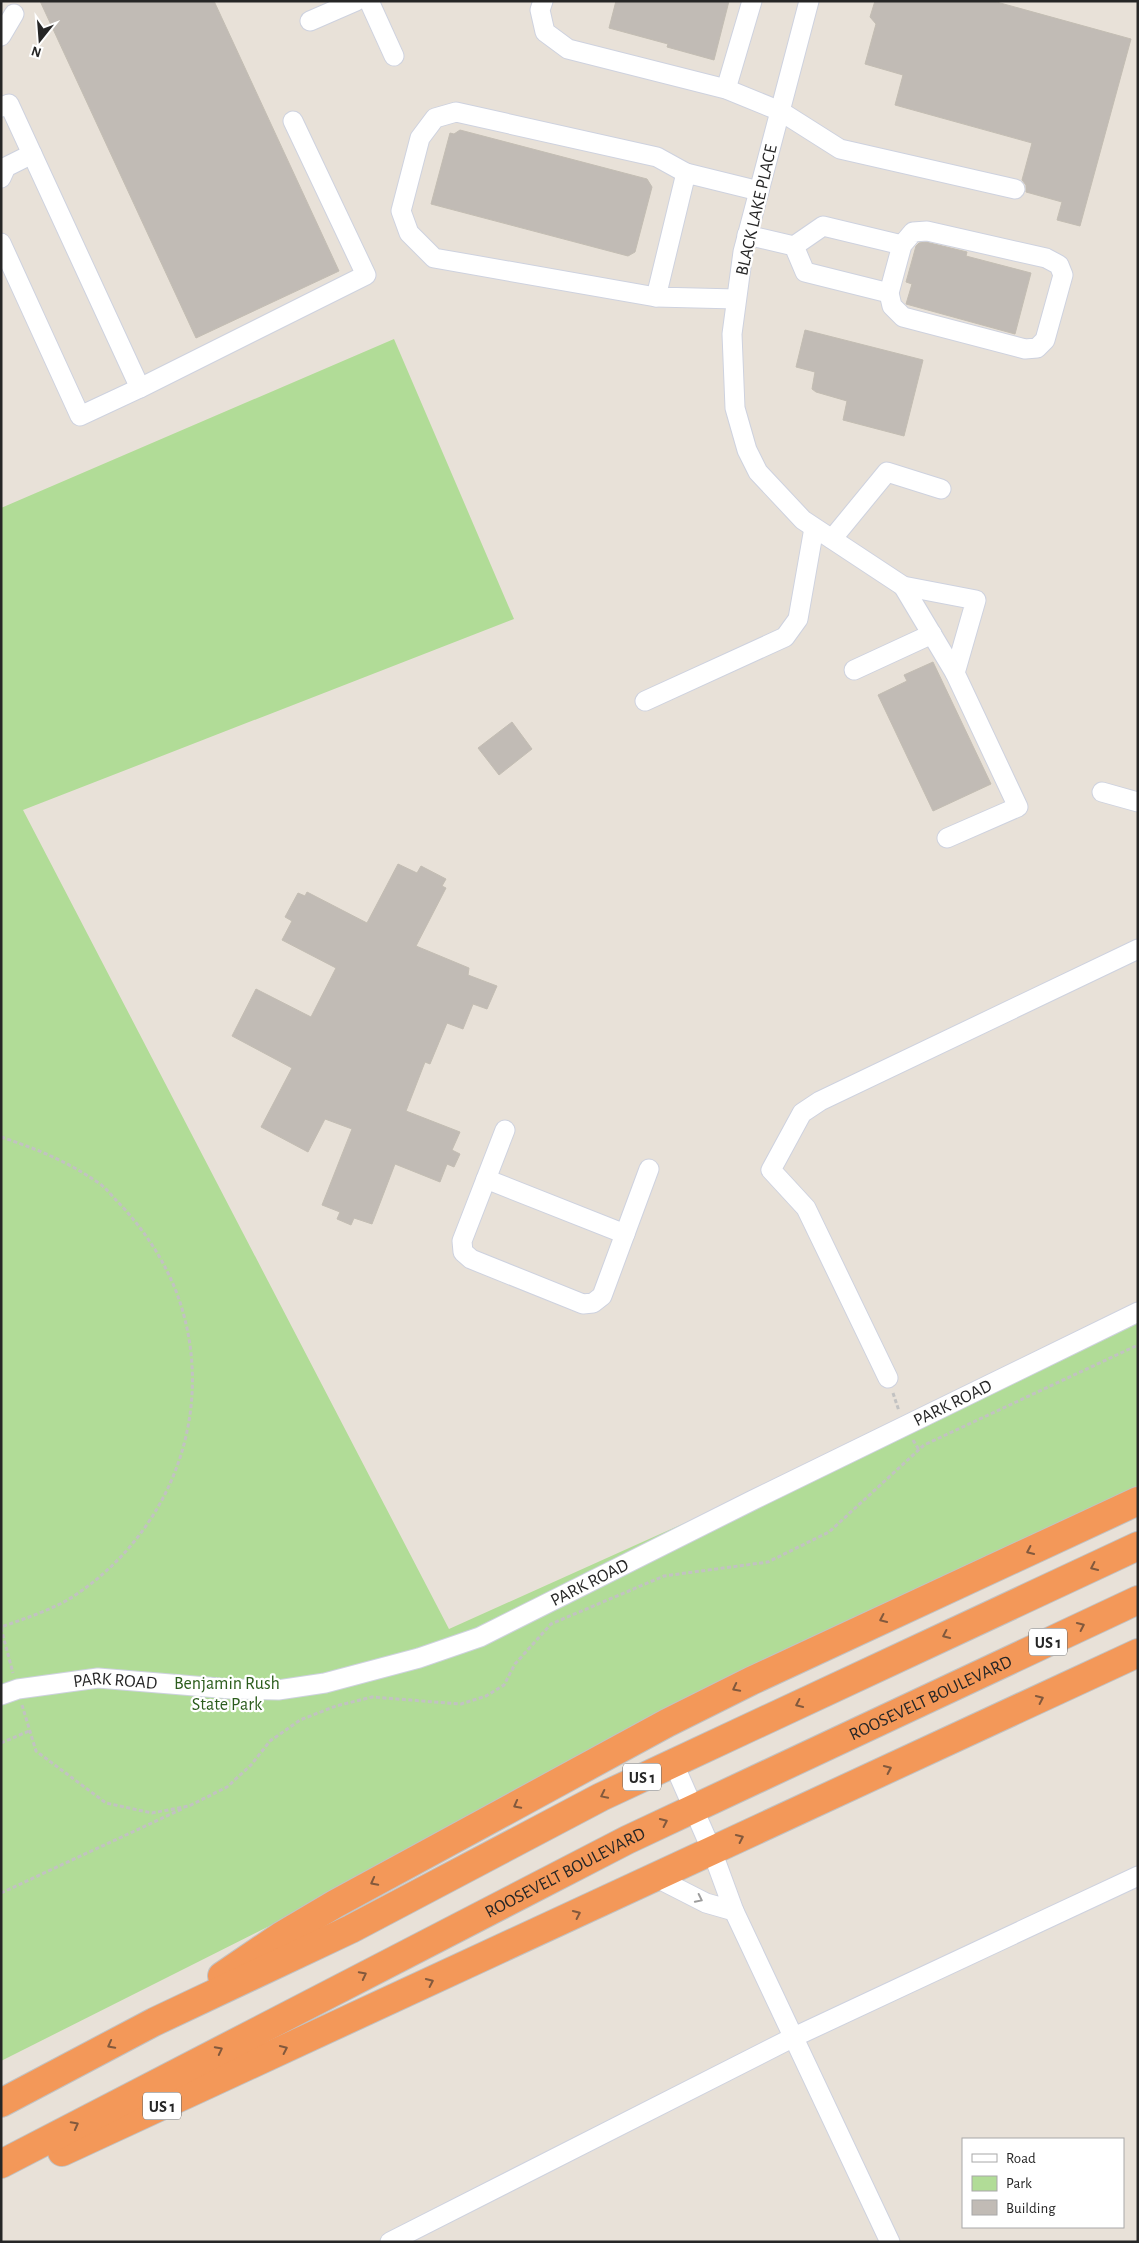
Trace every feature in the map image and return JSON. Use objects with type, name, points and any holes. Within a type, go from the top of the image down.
[{"type":"highway","name":"US 1","points":[[154,2022],[280,1936],[335,1904],[667,1723],[751,1681],[1138,1501]]},
{"type":"highway","name":"US 1","points":[[1,2103],[154,2022],[351,1929],[517,1840],[673,1762],[1138,1546]]},
{"type":"highway","name":"ROOSEVELT BOULEVARD","points":[[1,2164],[543,1881],[693,1808],[1138,1600]]},
{"type":"highway","name":"US 1","points":[[1,2179],[1138,1653]]},
{"type":"street","points":[[310,21],[356,1]]},
{"type":"street","points":[[369,1],[394,56]]},
{"type":"street","points":[[543,1],[540,10],[545,32],[568,49],[726,90],[780,111],[840,149],[1015,190]]},
{"type":"street","points":[[726,90],[752,1]]},
{"type":"street","name":"BLACK LAKE PLACE","points":[[809,1],[747,235],[732,334],[735,408],[747,450],[758,472],[809,524],[903,586]]},
{"type":"street","points":[[1,36],[14,14]]},
{"type":"street","points":[[4,100],[32,154],[140,388]]},
{"type":"street","points":[[736,299],[656,296],[434,258],[409,233],[401,211],[420,138],[436,118],[456,112],[657,157],[686,173],[759,191]]},
{"type":"street","points":[[1,243],[80,416],[366,275],[293,121]]},
{"type":"street","points":[[1,178],[6,167],[32,154]]},
{"type":"street","points":[[656,296],[686,173]]},
{"type":"street","points":[[747,235],[794,246],[823,226],[902,245]]},
{"type":"street","points":[[914,232],[927,232],[1046,258],[1059,264],[1063,275],[1045,340],[1037,348],[1025,349],[903,317],[892,306],[890,293],[902,245],[914,232]]},
{"type":"street","points":[[794,246],[805,272],[890,293]]},
{"type":"street","points":[[832,539],[888,472],[941,489]]},
{"type":"street","points":[[645,701],[786,638],[798,619],[809,524]]},
{"type":"street","points":[[903,586],[955,673],[1018,807],[947,838]]},
{"type":"street","points":[[903,586],[976,600],[955,673]]},
{"type":"street","points":[[854,670],[932,634]]},
{"type":"street","points":[[1102,792],[1138,802]]},
{"type":"street","points":[[888,1378],[806,1208],[771,1170],[802,1112],[820,1101],[1138,949]]},
{"type":"street","points":[[505,1130],[462,1242],[463,1252],[471,1259],[583,1304],[593,1303],[602,1296],[649,1169]]},
{"type":"street","points":[[486,1179],[625,1234]]},
{"type":"street","name":"PARK ROAD","points":[[1,1695],[18,1689],[98,1678],[231,1689],[278,1690],[325,1683],[419,1658],[480,1637],[744,1504],[1138,1312]]},
{"type":"street","points":[[673,1762],[712,1851],[734,1911],[890,2242]]},
{"type":"street","points":[[390,2242],[794,2037],[1138,1876]]},
{"type":"street","points":[[655,1877],[706,1903],[734,1911]]},
{"type":"path","points":[[1,1137],[44,1152],[101,1185],[136,1220],[166,1264],[183,1308],[192,1357],[191,1411],[182,1457],[164,1500],[138,1539],[106,1573],[73,1597],[37,1615],[1,1627],[16,1681]]},
{"type":"path","points":[[888,1378],[901,1416]]},
{"type":"path","points":[[1,1743],[29,1731]]},
{"type":"path","points":[[1,1893],[189,1806]]},
{"type":"green space","name":"Benjamin Rush State Park","points":[[394,339],[514,619],[23,810],[449,1629],[1138,1319],[1138,1489],[1,2061],[1,508]]},
{"type":"building","points":[[40,1],[214,1],[339,271],[196,338]]},
{"type":"building","points":[[616,1],[729,1],[714,60],[667,47],[668,44],[609,28]]},
{"type":"building","points":[[875,1],[993,1],[1131,39],[1080,226],[1057,220],[1062,202],[1026,192],[1026,185],[1022,180],[1032,143],[895,105],[903,75],[865,64],[876,24],[870,17]]},
{"type":"building","points":[[460,130],[647,179],[652,187],[635,252],[628,256],[431,204],[450,133],[454,134]]},
{"type":"building","points":[[926,242],[967,252],[966,256],[1031,273],[1015,334],[906,304],[912,284],[906,282],[916,246],[919,243]]},
{"type":"building","points":[[805,330],[923,360],[904,436],[843,420],[847,401],[816,392],[812,389],[815,372],[796,367]]},
{"type":"building","points":[[933,662],[991,784],[933,811],[878,695],[907,681],[904,675]]},
{"type":"building","points":[[512,722],[532,749],[499,775],[478,748]]},
{"type":"building","points":[[398,864],[417,873],[421,866],[446,879],[442,886],[446,888],[416,946],[469,968],[468,975],[497,986],[487,1009],[473,1004],[463,1029],[447,1023],[430,1064],[425,1062],[406,1111],[460,1132],[452,1150],[460,1154],[454,1167],[447,1164],[440,1182],[395,1164],[372,1224],[354,1218],[351,1225],[337,1219],[340,1212],[322,1205],[352,1129],[325,1119],[308,1152],[261,1127],[292,1068],[232,1036],[256,989],[311,1017],[336,968],[282,940],[292,921],[285,917],[298,893],[305,896],[307,892],[367,923]]}]
